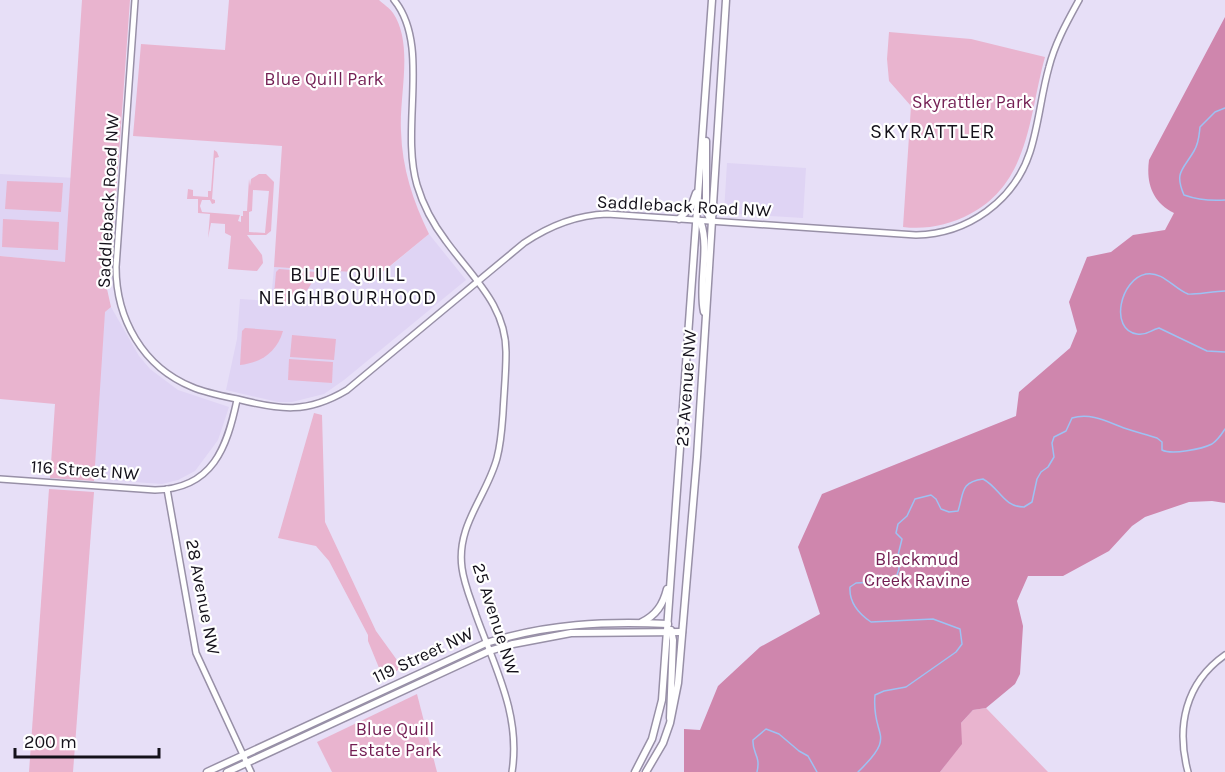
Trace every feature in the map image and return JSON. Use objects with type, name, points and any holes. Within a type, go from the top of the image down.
[{"type":"main road","name":"23 Avenue NW","points":[[668,624],[712,0]]},
{"type":"main road","name":"23 Avenue NW","points":[[646,772],[663,743],[670,723],[678,683],[706,322],[726,0]]},
{"type":"main road","points":[[704,125],[707,151],[706,210],[711,221]]},
{"type":"main road","points":[[679,219],[693,204],[699,181]]},
{"type":"main road","points":[[697,220],[702,225],[704,237],[701,300],[706,322]]},
{"type":"main road","points":[[638,623],[654,616],[667,593],[673,548]]},
{"type":"main road","name":"119 Street NW","points":[[207,772],[486,643],[523,632],[568,624],[668,624]]},
{"type":"main road","points":[[668,624],[670,632],[668,711],[670,723]]},
{"type":"main road","points":[[635,772],[652,739],[659,718],[670,632]]},
{"type":"main road","name":"119 Street NW","points":[[227,772],[489,651],[571,633],[682,632]]},
{"type":"street","name":"Saddleback Road NW","points":[[135,0],[117,267],[120,305],[141,348],[163,370],[193,388],[268,407],[290,409],[308,407],[339,395],[528,240],[567,221],[598,215],[921,235],[951,230],[978,218],[1005,197],[1026,163],[1050,64],[1057,43],[1079,0]]},
{"type":"street","name":"25 Avenue NW","points":[[393,0],[408,24],[412,43],[410,142],[418,187],[426,208],[441,235],[497,310],[504,329],[506,345],[498,457],[468,522],[461,549],[461,566],[513,724],[515,750],[512,772]]},
{"type":"street","points":[[167,489],[194,480],[216,460],[227,442],[237,400]]},
{"type":"street","name":"116 Street NW","points":[[0,478],[167,489]]},
{"type":"street","name":"28 Avenue NW","points":[[167,489],[196,653],[251,772]]},
{"type":"street","points":[[1188,772],[1183,754],[1182,731],[1190,698],[1201,677],[1225,655]]},
{"type":"shaded area","points":[[727,163],[806,168],[803,218],[724,213]]},
{"type":"shaded area","points":[[0,174],[76,178],[71,263],[1,256],[0,262]]},
{"type":"shaded area","points":[[429,234],[466,280],[344,380],[324,394],[292,402],[278,402],[226,390],[237,339],[240,299],[271,301],[274,267],[369,273],[369,284]]},
{"type":"shaded area","points":[[111,307],[139,356],[150,369],[178,390],[229,407],[218,440],[195,471],[178,480],[162,484],[91,479],[103,314]]},
{"type":"green space","points":[[82,0],[130,0],[111,266],[108,266],[107,289],[111,307],[105,312],[94,481],[50,478],[55,404],[0,399],[0,256],[65,262]]},
{"type":"green space","name":"Blue Quill Park","points":[[229,0],[379,0],[392,11],[399,25],[404,54],[402,145],[413,197],[429,234],[368,284],[368,273],[274,267],[282,146],[133,136],[141,44],[225,50]]},
{"type":"green space","name":"Blackmud Creek Ravine","points":[[1225,17],[1225,503],[1189,502],[1145,517],[1132,526],[1109,551],[1063,576],[1028,576],[1017,601],[1023,626],[1020,674],[1015,684],[986,708],[973,710],[961,723],[962,744],[940,772],[684,772],[684,729],[700,730],[718,686],[760,647],[820,614],[798,547],[822,494],[1016,416],[1019,392],[1070,348],[1077,331],[1069,302],[1087,257],[1111,252],[1133,235],[1165,230],[1174,213],[1160,203],[1152,191],[1149,160]]},
{"type":"green space","name":"Skyrattler Park","points":[[889,32],[971,39],[1045,57],[1030,124],[1016,166],[1005,184],[990,201],[970,214],[946,224],[920,228],[903,227],[911,106],[889,81],[887,59]]},
{"type":"green space","points":[[214,150],[219,157],[215,158],[212,199],[215,203],[202,200],[200,206],[202,212],[240,215],[238,221],[241,222],[243,211],[247,211],[249,179],[250,186],[251,179],[259,174],[266,174],[274,182],[271,231],[266,235],[247,235],[262,255],[263,263],[257,271],[228,269],[231,236],[225,233],[225,224],[211,223],[208,238],[210,214],[198,213],[198,199],[187,199],[188,189],[193,190],[193,196],[208,197],[208,191],[211,191]],"holes":[[[253,190],[269,191],[265,233],[249,232],[249,212],[252,211]]]},
{"type":"green space","points":[[7,181],[63,183],[61,212],[5,209]]},
{"type":"green space","points":[[3,219],[59,222],[58,250],[2,247]]},
{"type":"green space","points":[[279,269],[316,272],[306,292],[288,303],[273,306],[276,272]]},
{"type":"green space","points":[[245,328],[283,331],[277,345],[267,355],[255,362],[240,365],[242,331]]},
{"type":"green space","points":[[292,335],[336,339],[334,360],[290,357]]},
{"type":"green space","points":[[289,359],[333,362],[332,383],[288,380]]},
{"type":"green space","points":[[314,413],[322,415],[325,522],[376,631],[402,667],[384,680],[368,641],[368,635],[329,561],[316,546],[278,538]]},
{"type":"green space","points":[[49,489],[94,492],[73,772],[29,772]]},
{"type":"green space","name":"Blue Quill Estate Park","points":[[417,694],[437,772],[332,772],[317,742]]},
{"type":"green space","points":[[986,708],[1048,772],[940,772],[961,744],[961,723],[973,710]]},
{"type":"waterway","points":[[1225,108],[1215,112],[1200,127],[1197,145],[1180,176],[1184,195],[1204,200],[1225,200]]},
{"type":"waterway","points":[[1225,291],[1188,294],[1158,275],[1146,274],[1137,278],[1130,285],[1121,304],[1123,324],[1128,330],[1137,334],[1146,334],[1159,328],[1207,351],[1225,352]]},
{"type":"waterway","points":[[858,772],[870,759],[880,742],[875,695],[906,687],[956,652],[962,644],[960,629],[933,619],[871,622],[859,611],[851,598],[850,587],[856,583],[895,581],[899,569],[898,555],[902,539],[896,533],[898,524],[907,516],[915,499],[931,495],[941,509],[949,512],[958,511],[964,489],[970,483],[983,479],[1006,501],[1024,507],[1032,502],[1037,479],[1054,457],[1052,443],[1054,437],[1066,431],[1072,418],[1084,416],[1096,418],[1157,438],[1162,442],[1162,450],[1173,452],[1212,444],[1225,429]]},
{"type":"waterway","points":[[757,772],[758,762],[753,740],[766,729],[779,734],[808,756],[817,772]]},
{"type":"district","name":"SKYRATTLER","points":[[933,131]]},
{"type":"district","name":"BLUE QUILL NEIGHBOURHOOD","points":[[348,286]]}]
